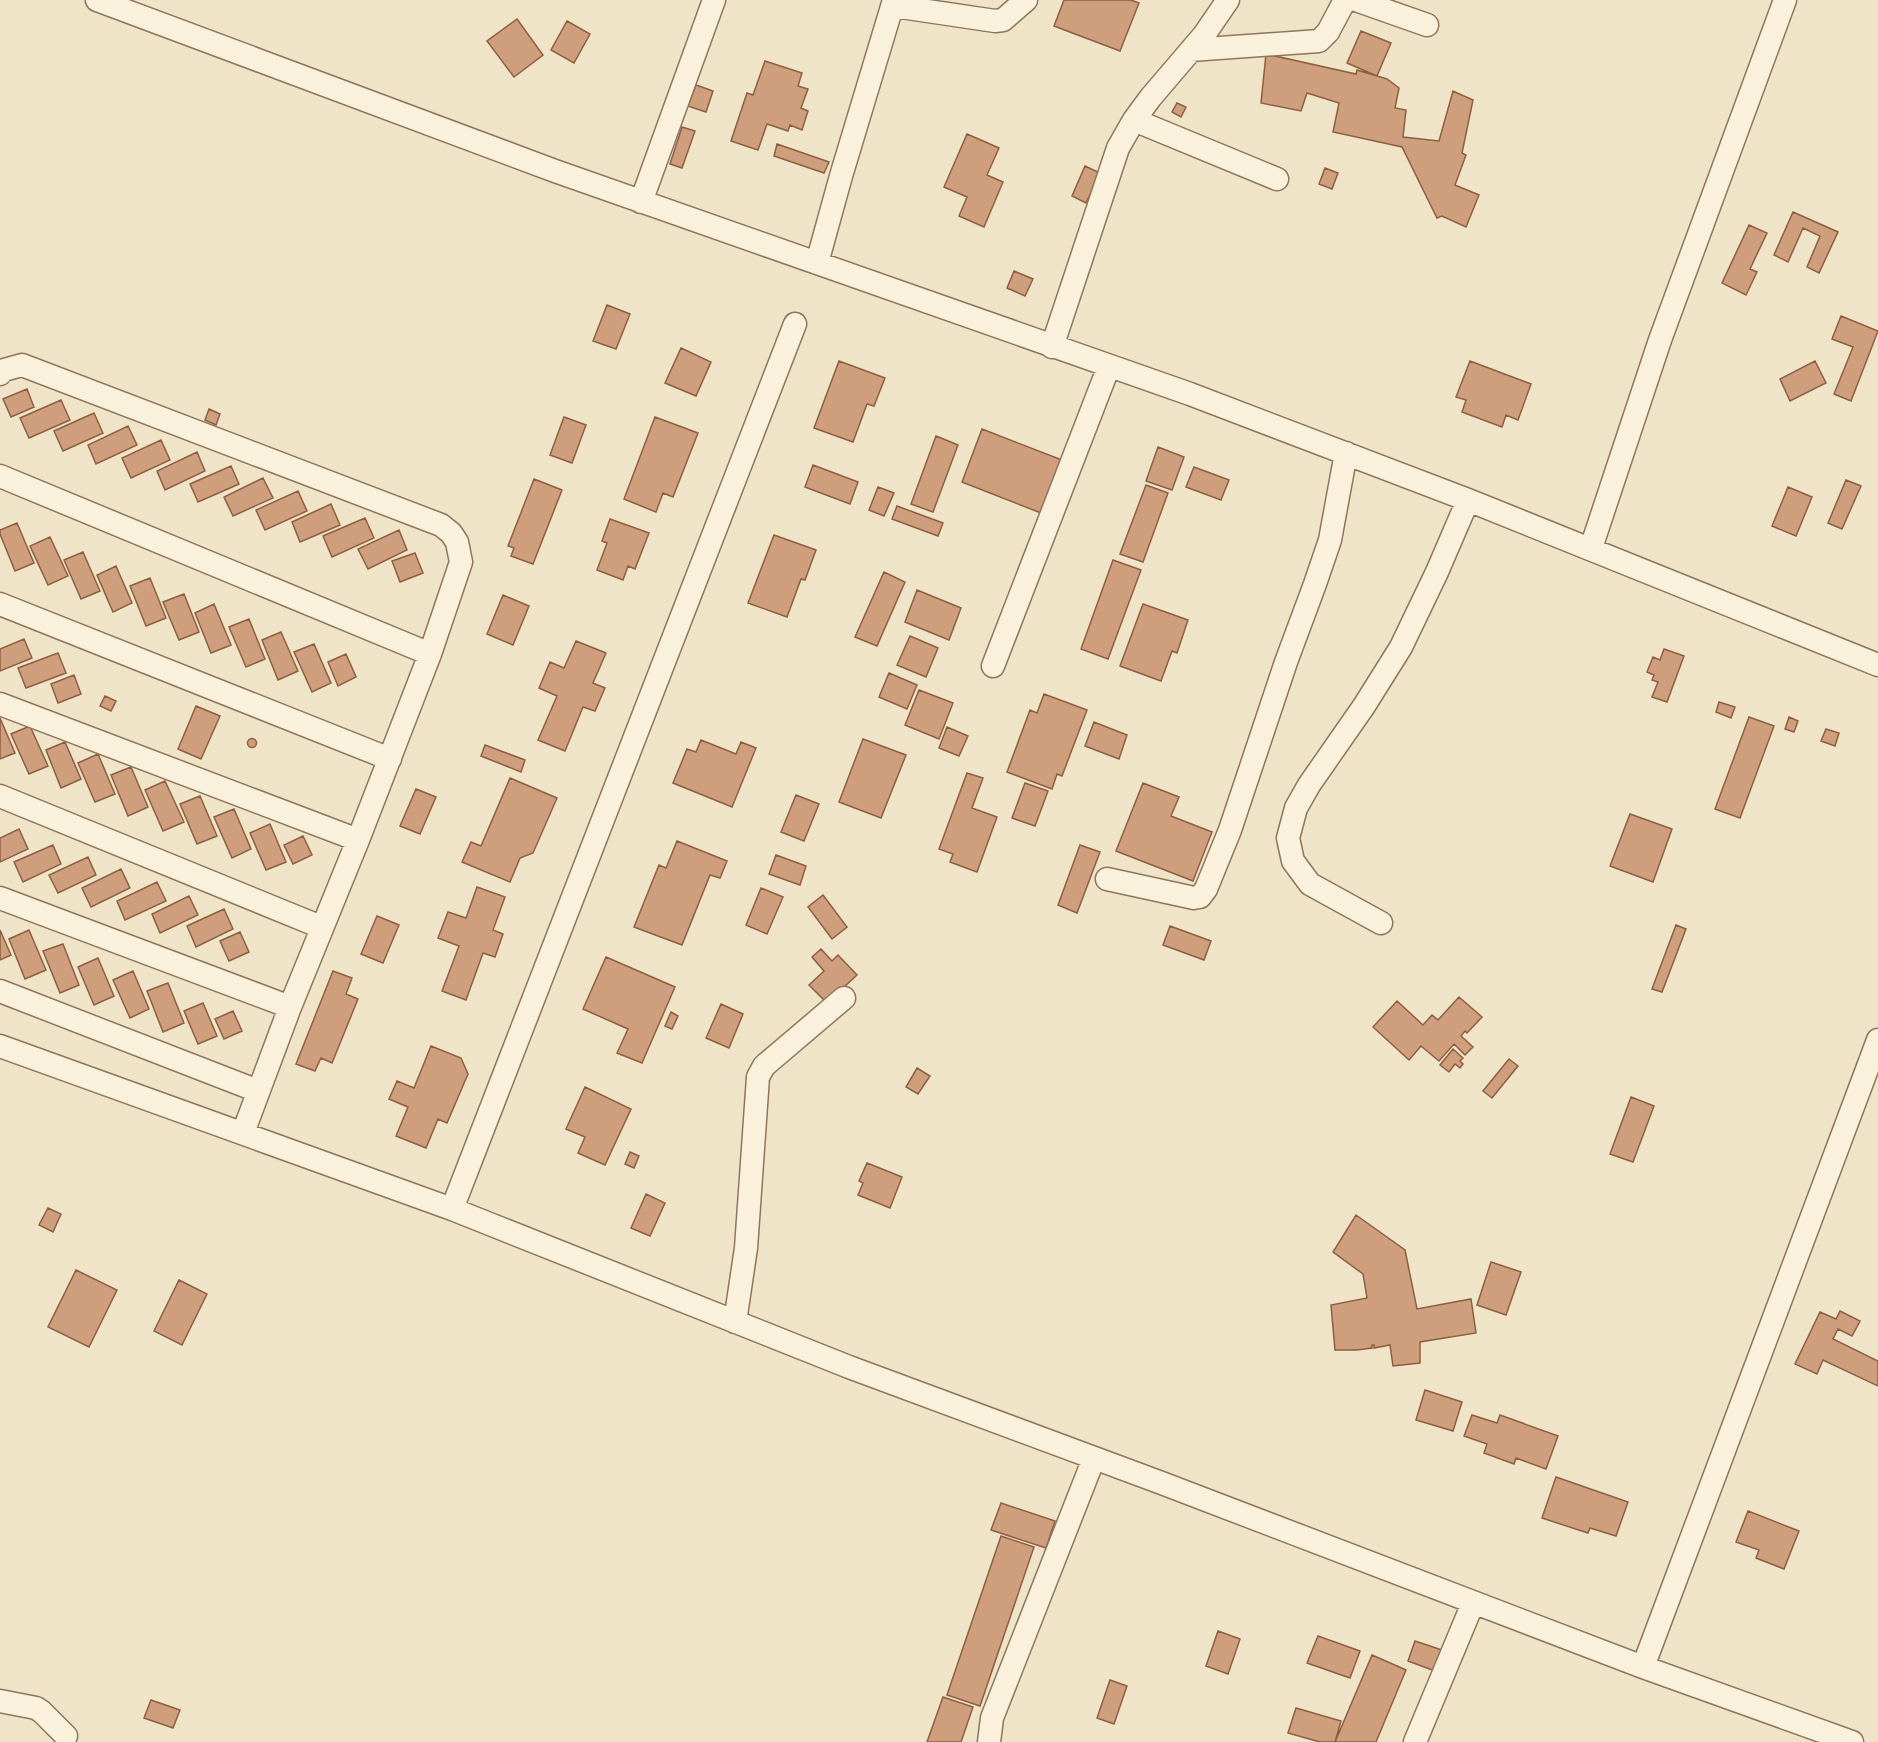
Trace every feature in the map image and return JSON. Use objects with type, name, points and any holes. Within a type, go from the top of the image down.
[{"type":"street","points":[[97,0],[641,202],[1190,394],[1591,548],[1878,666]]},
{"type":"street","points":[[641,202],[714,0]]},
{"type":"street","points":[[817,263],[880,42],[894,3],[995,21],[1003,20],[1026,0]]},
{"type":"street","points":[[1052,346],[1118,148],[1151,97],[1191,50],[1228,0]]},
{"type":"street","points":[[1191,50],[1319,40],[1328,32],[1345,0]]},
{"type":"street","points":[[1356,0],[1427,25]]},
{"type":"street","points":[[1591,548],[1660,340],[1785,0]]},
{"type":"street","points":[[1134,120],[1277,179]]},
{"type":"street","points":[[452,1209],[795,324]]},
{"type":"street","points":[[0,374],[4,370],[22,365],[441,525],[457,542],[461,562],[430,654],[358,840],[321,927],[243,1132]]},
{"type":"street","points":[[993,666],[1110,366]]},
{"type":"street","points":[[1107,879],[1194,898],[1200,897],[1206,889],[1230,830],[1286,662],[1330,540],[1346,453]]},
{"type":"street","points":[[0,476],[430,654]]},
{"type":"street","points":[[1381,923],[1311,884],[1293,861],[1288,838],[1296,808],[1308,785],[1364,706],[1401,647],[1468,500]]},
{"type":"street","points":[[0,604],[390,759]]},
{"type":"street","points":[[0,704],[358,840]]},
{"type":"street","points":[[0,796],[321,927]]},
{"type":"street","points":[[0,898],[290,1007]]},
{"type":"street","points":[[0,991],[258,1091]]},
{"type":"street","points":[[735,1322],[746,1248],[758,1077],[764,1066],[844,998]]},
{"type":"street","points":[[1643,1667],[1878,1040]]},
{"type":"street","points":[[0,1046],[452,1209],[849,1367],[1643,1667],[1852,1742]]},
{"type":"street","points":[[989,1742],[992,1718],[1094,1458]]},
{"type":"street","points":[[1415,1742],[1473,1603]]},
{"type":"street","points":[[0,1701],[36,1708],[66,1736]]},
{"type":"building","points":[[1064,0],[1131,0],[1139,3],[1120,51],[1054,26]]},
{"type":"building","points":[[517,19],[543,55],[514,77],[487,41]]},
{"type":"building","points":[[567,21],[590,34],[574,63],[551,50]]},
{"type":"building","points":[[1361,31],[1391,43],[1377,76],[1347,63]]},
{"type":"building","points":[[1266,54],[1356,74],[1357,70],[1387,79],[1399,88],[1395,108],[1406,110],[1403,137],[1439,141],[1453,91],[1473,100],[1462,153],[1466,155],[1455,185],[1479,195],[1466,227],[1442,216],[1437,218],[1402,147],[1333,132],[1339,103],[1307,93],[1301,111],[1261,103]]},
{"type":"building","points":[[765,61],[802,73],[798,86],[808,89],[801,108],[808,111],[802,130],[790,125],[788,131],[767,124],[758,150],[731,141],[747,93],[753,95]]},
{"type":"building","points":[[696,85],[713,91],[706,112],[688,106]]},
{"type":"building","points":[[1177,103],[1186,107],[1181,117],[1172,112]]},
{"type":"building","points":[[682,127],[695,131],[682,168],[670,164]]},
{"type":"building","points":[[967,134],[999,148],[987,175],[1003,182],[984,227],[959,216],[967,197],[944,187]]},
{"type":"building","points":[[777,144],[829,162],[824,173],[774,156]]},
{"type":"building","points":[[1085,166],[1100,173],[1086,203],[1072,196]]},
{"type":"building","points":[[1325,168],[1338,173],[1332,189],[1319,184]]},
{"type":"building","points":[[1793,212],[1838,232],[1819,273],[1807,267],[1820,236],[1803,228],[1788,262],[1774,255]]},
{"type":"building","points":[[1749,225],[1767,233],[1750,269],[1757,272],[1746,295],[1722,283]]},
{"type":"building","points":[[1014,271],[1033,279],[1025,296],[1007,288]]},
{"type":"building","points":[[607,305],[630,314],[616,349],[593,341]]},
{"type":"building","points":[[1841,316],[1878,331],[1851,401],[1834,394],[1853,347],[1832,339]]},
{"type":"building","points":[[681,348],[711,362],[696,396],[665,383]]},
{"type":"building","points":[[839,361],[885,378],[874,406],[867,404],[853,442],[814,428]]},
{"type":"building","points":[[1470,361],[1531,384],[1518,420],[1506,415],[1502,427],[1462,412],[1466,400],[1456,397]]},
{"type":"building","points":[[1815,361],[1826,383],[1790,401],[1780,379]]},
{"type":"building","points":[[27,389],[34,407],[11,417],[3,399]]},
{"type":"building","points":[[61,400],[70,420],[29,438],[20,418]]},
{"type":"building","points":[[209,409],[220,414],[216,425],[205,420]]},
{"type":"building","points":[[94,413],[103,433],[63,451],[54,431]]},
{"type":"building","points":[[564,417],[586,425],[572,463],[550,455]]},
{"type":"building","points":[[655,417],[698,433],[673,497],[663,493],[656,512],[624,499]]},
{"type":"building","points":[[128,426],[137,445],[96,464],[88,445]]},
{"type":"building","points":[[982,429],[1067,462],[1046,515],[962,482]]},
{"type":"building","points":[[936,436],[958,445],[933,512],[911,504]]},
{"type":"building","points":[[161,440],[170,460],[131,478],[122,458]]},
{"type":"building","points":[[1158,447],[1184,457],[1172,490],[1146,481]]},
{"type":"building","points":[[197,452],[205,471],[165,490],[157,471]]},
{"type":"building","points":[[813,465],[858,482],[850,504],[805,487]]},
{"type":"building","points":[[231,466],[239,484],[198,502],[190,484]]},
{"type":"building","points":[[1194,467],[1229,480],[1221,500],[1186,487]]},
{"type":"building","points":[[263,478],[273,498],[233,516],[224,497]]},
{"type":"building","points":[[534,479],[562,490],[533,564],[511,556],[514,548],[508,546]]},
{"type":"building","points":[[1846,480],[1861,486],[1842,529],[1828,523]]},
{"type":"building","points":[[1146,485],[1168,493],[1143,562],[1120,554]]},
{"type":"building","points":[[878,487],[894,493],[884,516],[869,510]]},
{"type":"building","points":[[1788,487],[1812,497],[1796,536],[1772,526]]},
{"type":"building","points":[[298,491],[307,511],[265,530],[256,510]]},
{"type":"building","points":[[331,504],[340,525],[300,542],[292,522]]},
{"type":"building","points":[[897,506],[943,523],[938,536],[892,519]]},
{"type":"building","points":[[365,518],[374,538],[332,557],[323,536]]},
{"type":"building","points":[[610,519],[649,533],[635,569],[628,566],[623,580],[597,570],[607,543],[602,541]]},
{"type":"building","points":[[17,523],[34,563],[15,571],[0,530]]},
{"type":"building","points":[[399,530],[407,550],[368,569],[358,549]]},
{"type":"building","points":[[774,535],[816,550],[805,580],[801,579],[787,617],[748,603]]},
{"type":"building","points":[[50,537],[68,576],[48,585],[30,546]]},
{"type":"building","points":[[83,552],[100,591],[81,599],[64,560]]},
{"type":"building","points":[[415,553],[423,573],[400,582],[392,561]]},
{"type":"building","points":[[1113,560],[1141,570],[1108,659],[1081,649]]},
{"type":"building","points":[[116,566],[132,603],[113,612],[97,575]]},
{"type":"building","points":[[884,572],[905,582],[877,646],[855,637]]},
{"type":"building","points":[[150,578],[166,618],[146,626],[130,586]]},
{"type":"building","points":[[917,590],[961,608],[949,640],[905,622]]},
{"type":"building","points":[[184,594],[199,632],[179,640],[163,602]]},
{"type":"building","points":[[503,595],[529,606],[513,645],[487,634]]},
{"type":"building","points":[[214,604],[231,645],[211,653],[195,613]]},
{"type":"building","points":[[1143,604],[1188,620],[1177,653],[1172,651],[1161,681],[1120,666]]},
{"type":"building","points":[[249,619],[265,659],[246,667],[229,627]]},
{"type":"building","points":[[281,632],[298,671],[278,680],[262,640]]},
{"type":"building","points":[[910,636],[938,648],[926,677],[897,665]]},
{"type":"building","points":[[24,639],[32,658],[0,671],[0,649]]},
{"type":"building","points":[[576,641],[606,653],[593,683],[605,688],[595,711],[583,707],[565,751],[538,740],[557,696],[539,688],[550,662],[564,668]]},
{"type":"building","points":[[314,644],[331,683],[312,692],[294,652]]},
{"type":"building","points":[[1664,649],[1684,656],[1667,702],[1652,697],[1658,682],[1652,680],[1654,675],[1647,672],[1653,657],[1660,660]]},
{"type":"building","points":[[58,653],[66,673],[26,688],[18,668]]},
{"type":"building","points":[[346,654],[356,677],[338,686],[328,662]]},
{"type":"building","points":[[889,673],[917,685],[907,709],[879,697]]},
{"type":"building","points":[[74,675],[81,694],[58,703],[51,684]]},
{"type":"building","points":[[919,690],[953,703],[939,739],[905,725]]},
{"type":"building","points":[[1044,694],[1087,710],[1062,776],[1057,774],[1052,789],[1007,772],[1030,710],[1037,713]]},
{"type":"building","points":[[105,696],[116,701],[111,711],[100,706]]},
{"type":"building","points":[[1719,702],[1735,707],[1731,718],[1716,712]]},
{"type":"building","points":[[196,706],[220,716],[201,759],[178,749]]},
{"type":"building","points":[[1749,717],[1774,726],[1740,818],[1715,809]]},
{"type":"building","points":[[1789,717],[1798,721],[1794,732],[1785,729]]},
{"type":"building","points":[[0,718],[15,753],[0,759]]},
{"type":"building","points":[[1094,722],[1127,735],[1119,759],[1085,746]]},
{"type":"building","points":[[30,726],[48,766],[29,774],[11,734]]},
{"type":"building","points":[[947,727],[968,736],[959,756],[939,748]]},
{"type":"building","points":[[1826,729],[1839,733],[1835,746],[1821,741]]},
{"type":"building","points":[[252,739],[256,743],[252,747],[248,743]]},
{"type":"building","points":[[863,739],[906,755],[881,818],[839,802]]},
{"type":"building","points":[[701,740],[736,754],[741,742],[756,748],[732,807],[673,783],[687,749],[696,752]]},
{"type":"building","points":[[65,742],[81,779],[61,788],[46,750]]},
{"type":"building","points":[[485,745],[525,760],[521,772],[481,756]]},
{"type":"building","points":[[98,754],[115,794],[95,802],[78,763]]},
{"type":"building","points":[[131,767],[148,807],[128,816],[111,775]]},
{"type":"building","points":[[967,773],[983,778],[972,808],[997,817],[977,872],[950,862],[953,854],[939,849]]},
{"type":"building","points":[[510,778],[557,798],[533,853],[520,858],[510,882],[462,862],[471,842],[481,846]]},
{"type":"building","points":[[165,781],[184,822],[163,831],[145,790]]},
{"type":"building","points":[[1025,783],[1048,791],[1035,826],[1012,818]]},
{"type":"building","points":[[1143,783],[1179,797],[1171,816],[1212,832],[1193,881],[1116,851]]},
{"type":"building","points":[[416,789],[436,797],[420,834],[400,826]]},
{"type":"building","points":[[796,795],[819,804],[804,841],[781,832]]},
{"type":"building","points":[[200,796],[217,836],[197,844],[180,804]]},
{"type":"building","points":[[234,809],[251,849],[232,858],[214,817]]},
{"type":"building","points":[[1630,814],[1672,829],[1653,882],[1610,866]]},
{"type":"building","points":[[270,824],[286,862],[266,870],[250,833]]},
{"type":"building","points":[[19,829],[28,849],[0,862],[0,838]]},
{"type":"building","points":[[303,836],[312,855],[293,864],[284,845]]},
{"type":"building","points":[[677,841],[727,861],[720,878],[710,875],[682,945],[634,927],[659,865],[666,868]]},
{"type":"building","points":[[53,845],[61,864],[23,882],[14,862]]},
{"type":"building","points":[[1080,845],[1100,852],[1077,913],[1058,905]]},
{"type":"building","points":[[776,855],[806,866],[800,885],[769,874]]},
{"type":"building","points":[[88,857],[96,875],[58,893],[49,875]]},
{"type":"building","points":[[121,869],[130,888],[91,907],[82,888]]},
{"type":"building","points":[[157,882],[166,901],[125,920],[117,901]]},
{"type":"building","points":[[477,887],[505,897],[493,930],[503,934],[495,957],[483,953],[466,1000],[442,991],[459,946],[438,938],[448,912],[466,918]]},
{"type":"building","points":[[761,888],[783,897],[767,934],[746,925]]},
{"type":"building","points":[[823,895],[847,927],[832,939],[808,907]]},
{"type":"building","points":[[189,896],[198,915],[160,933],[152,914]]},
{"type":"building","points":[[224,909],[233,929],[196,947],[187,926]]},
{"type":"building","points":[[377,916],[399,925],[383,963],[361,954]]},
{"type":"building","points":[[1676,925],[1686,929],[1662,992],[1652,989]]},
{"type":"building","points":[[1170,926],[1211,941],[1204,960],[1163,945]]},
{"type":"building","points":[[0,930],[11,955],[0,960]]},
{"type":"building","points":[[29,930],[46,970],[25,979],[9,939]]},
{"type":"building","points":[[240,932],[249,952],[229,961],[220,941]]},
{"type":"building","points":[[63,944],[79,985],[60,993],[43,951]]},
{"type":"building","points":[[821,949],[832,961],[838,955],[857,975],[827,1003],[809,985],[824,971],[812,957]]},
{"type":"building","points":[[606,957],[675,987],[642,1063],[617,1053],[628,1029],[583,1009]]},
{"type":"building","points":[[98,958],[114,996],[94,1005],[78,967]]},
{"type":"building","points":[[133,971],[149,1009],[130,1018],[113,980]]},
{"type":"building","points":[[333,971],[352,978],[346,994],[358,999],[332,1063],[321,1058],[315,1071],[296,1064]]},
{"type":"building","points":[[168,983],[184,1023],[163,1032],[147,991]]},
{"type":"building","points":[[1459,997],[1482,1017],[1467,1033],[1465,1031],[1461,1036],[1473,1047],[1465,1055],[1454,1044],[1439,1061],[1421,1046],[1409,1060],[1373,1027],[1397,1001],[1423,1025],[1432,1015],[1438,1020]]},
{"type":"building","points":[[203,1003],[217,1036],[198,1044],[184,1011]]},
{"type":"building","points":[[721,1004],[743,1014],[729,1048],[706,1038]]},
{"type":"building","points":[[233,1011],[242,1031],[224,1039],[215,1019]]},
{"type":"building","points":[[671,1012],[678,1016],[672,1029],[665,1026]]},
{"type":"building","points":[[431,1046],[461,1058],[468,1074],[447,1123],[438,1119],[426,1148],[396,1136],[408,1107],[389,1099],[397,1081],[414,1088]]},
{"type":"building","points":[[1453,1049],[1463,1058],[1460,1061],[1463,1064],[1460,1068],[1455,1064],[1449,1072],[1440,1065]]},
{"type":"building","points":[[1509,1059],[1518,1066],[1492,1098],[1483,1091]]},
{"type":"building","points":[[917,1068],[930,1076],[918,1094],[906,1087]]},
{"type":"building","points":[[585,1087],[631,1109],[605,1165],[578,1153],[585,1137],[566,1129]]},
{"type":"building","points":[[1631,1097],[1654,1106],[1633,1162],[1610,1154]]},
{"type":"building","points":[[630,1152],[639,1156],[634,1168],[625,1164]]},
{"type":"building","points":[[867,1163],[902,1177],[890,1208],[858,1195],[863,1183],[859,1181]]},
{"type":"building","points":[[646,1194],[665,1203],[650,1236],[631,1228]]},
{"type":"building","points":[[48,1208],[61,1214],[53,1232],[39,1225]]},
{"type":"building","points":[[1356,1215],[1405,1250],[1417,1309],[1471,1299],[1476,1333],[1420,1342],[1420,1363],[1393,1366],[1390,1345],[1374,1348],[1372,1345],[1372,1348],[1357,1350],[1335,1350],[1331,1305],[1367,1298],[1363,1274],[1333,1252]]},
{"type":"building","points":[[1491,1262],[1521,1272],[1506,1315],[1477,1305]]},
{"type":"building","points":[[76,1270],[117,1290],[89,1347],[48,1327]]},
{"type":"building","points":[[179,1280],[207,1294],[182,1345],[154,1331]]},
{"type":"building","points":[[1840,1311],[1860,1321],[1852,1336],[1838,1329],[1833,1339],[1878,1361],[1878,1386],[1823,1360],[1817,1374],[1795,1364],[1820,1312],[1836,1319]]},
{"type":"building","points":[[1425,1390],[1462,1402],[1453,1431],[1416,1420]]},
{"type":"building","points":[[1472,1415],[1497,1423],[1500,1415],[1558,1436],[1546,1469],[1516,1458],[1514,1464],[1484,1453],[1487,1444],[1464,1436]]},
{"type":"building","points":[[1556,1477],[1628,1502],[1616,1536],[1590,1528],[1588,1533],[1542,1518]]},
{"type":"building","points":[[1001,1503],[1055,1521],[1046,1548],[991,1530]]},
{"type":"building","points":[[1748,1511],[1799,1531],[1784,1569],[1756,1558],[1759,1550],[1736,1542]]},
{"type":"building","points":[[1001,1536],[1034,1547],[980,1706],[947,1695]]},
{"type":"building","points":[[1218,1631],[1240,1639],[1228,1674],[1206,1666]]},
{"type":"building","points":[[1318,1636],[1360,1651],[1350,1678],[1307,1663]]},
{"type":"building","points":[[1415,1641],[1442,1650],[1435,1671],[1408,1661]]},
{"type":"building","points":[[1372,1655],[1406,1670],[1376,1742],[1335,1742]]},
{"type":"building","points":[[1110,1680],[1127,1686],[1114,1724],[1097,1718]]},
{"type":"building","points":[[943,1697],[973,1707],[961,1742],[927,1742]]},
{"type":"building","points":[[151,1700],[180,1710],[173,1728],[144,1718]]},
{"type":"building","points":[[1296,1708],[1341,1721],[1335,1742],[1320,1742],[1288,1733]]}]
